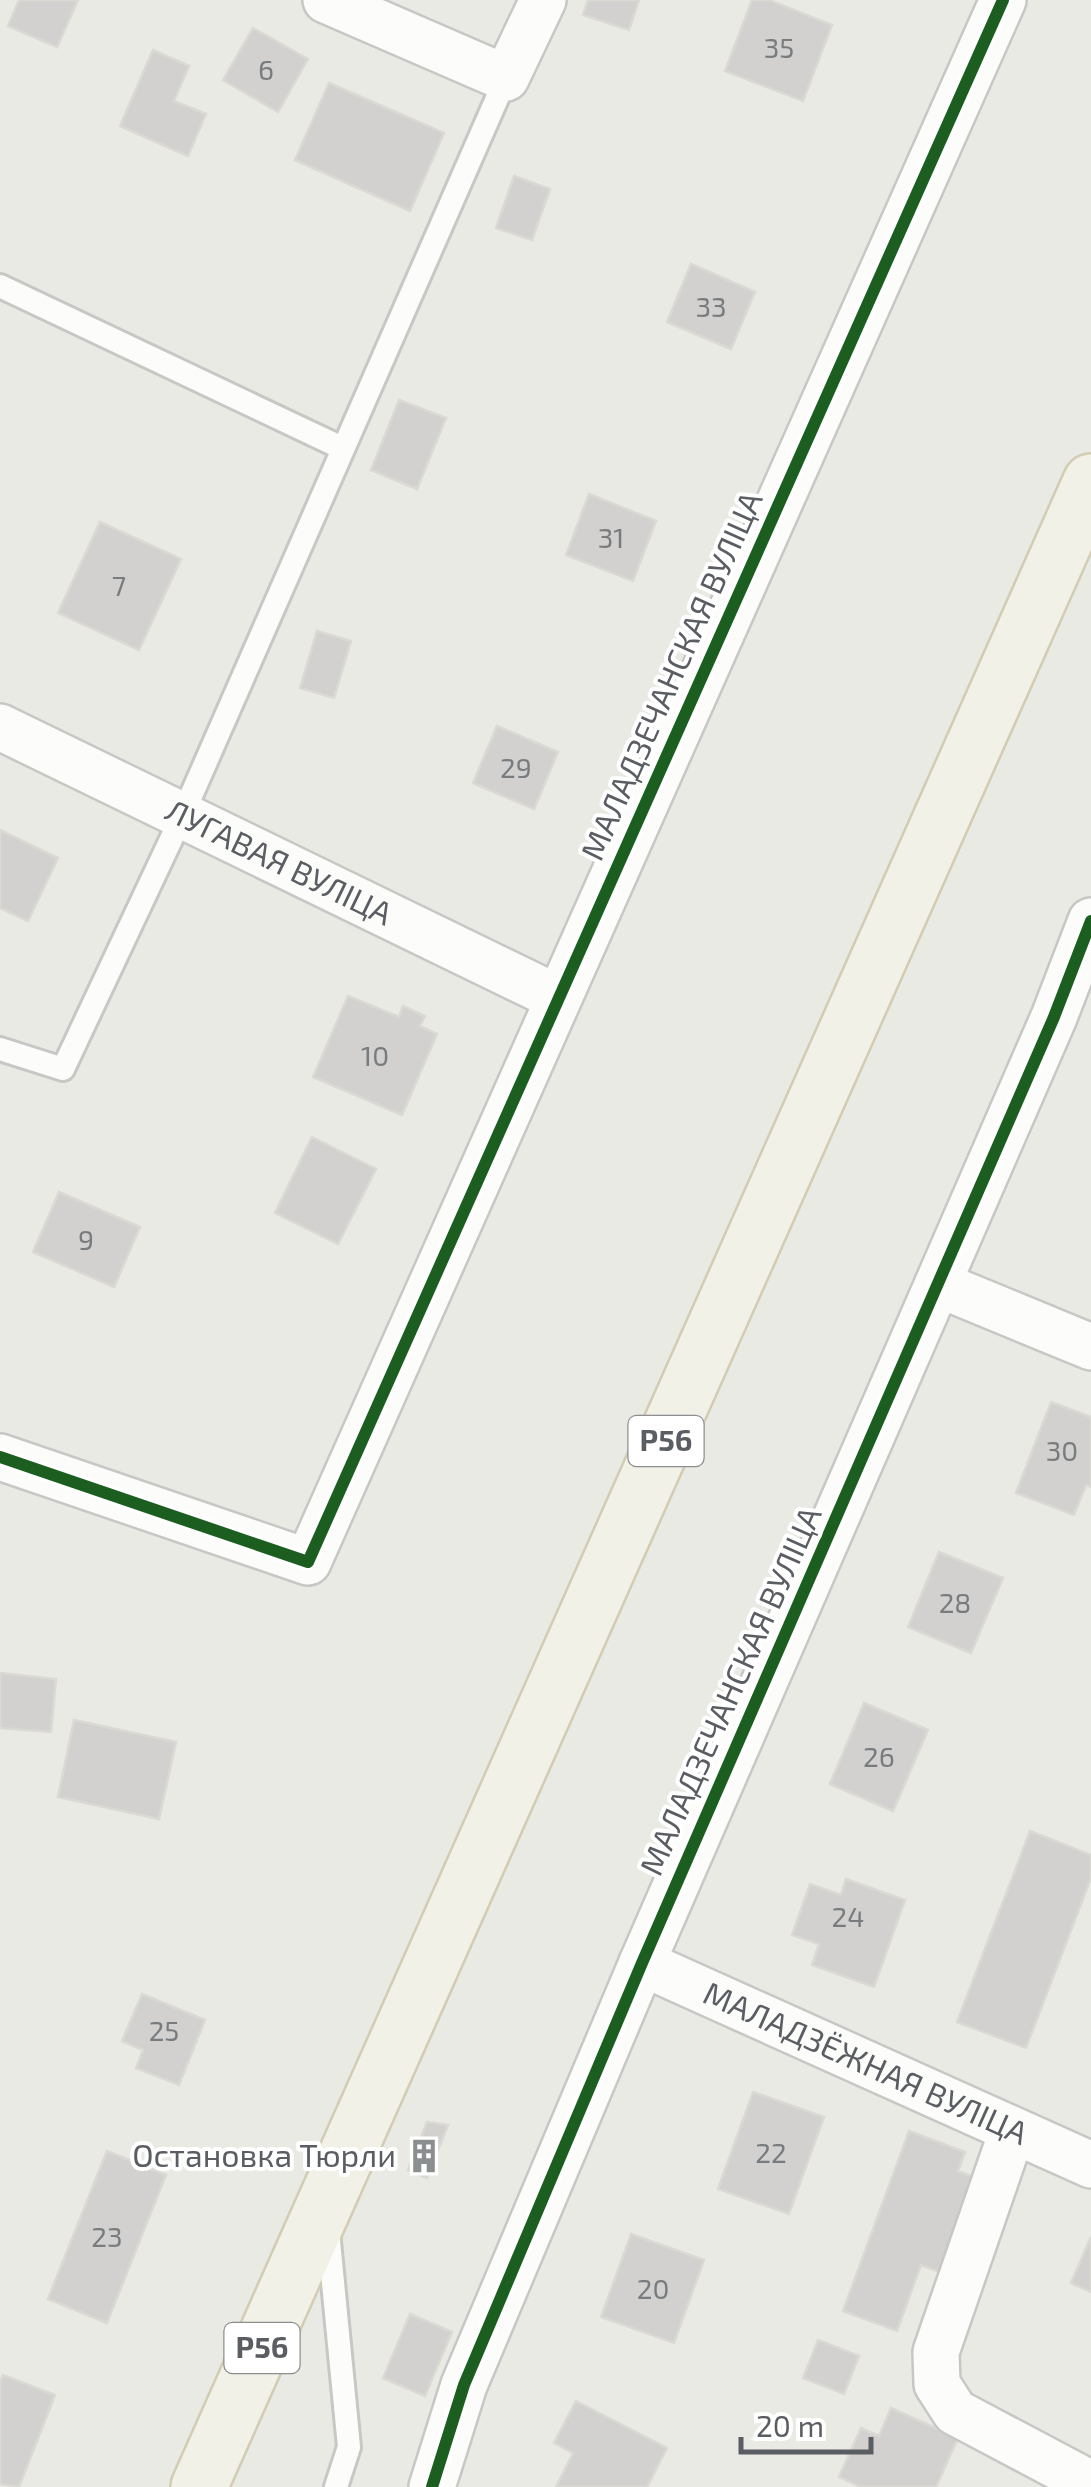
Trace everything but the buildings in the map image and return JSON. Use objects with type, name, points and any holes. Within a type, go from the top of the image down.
[{"type":"main road","name":"Р56","points":[[199,2487],[1089,490]]},
{"type":"street","points":[[326,0],[506,78],[542,0]]},
{"type":"street","name":"МАЛАДЗЕЧАНСКАЯ ВУЛІЦА","points":[[0,1458],[308,1562],[1004,0]]},
{"type":"street","name":"ЛУГАВАЯ ВУЛІЦА","points":[[0,727],[558,998]]},
{"type":"street","name":"МАЛАДЗЕЧАНСКАЯ ВУЛІЦА","points":[[432,2487],[464,2385],[642,1964],[1054,1016],[1091,920]]},
{"type":"street","points":[[938,1284],[1091,1347]]},
{"type":"street","name":"МАЛАДЗЁЖНАЯ ВУЛІЦА","points":[[642,1964],[1091,2165]]},
{"type":"street","points":[[1012,2132],[936,2352],[938,2384],[955,2412],[1091,2484]]},
{"type":"lane","points":[[0,1049],[63,1069],[183,814],[506,78]]},
{"type":"lane","points":[[0,286],[342,448]]},
{"type":"lane","points":[[326,2208],[349,2447],[336,2487]]},
{"type":"cycle path","points":[[0,1457],[308,1562],[1003,0]]},
{"type":"cycle path","points":[[432,2487],[464,2385],[642,1963],[1054,1017],[1091,921]]},
{"type":"place","name":"Остановка Тюрли","points":[[424,2156]]}]
